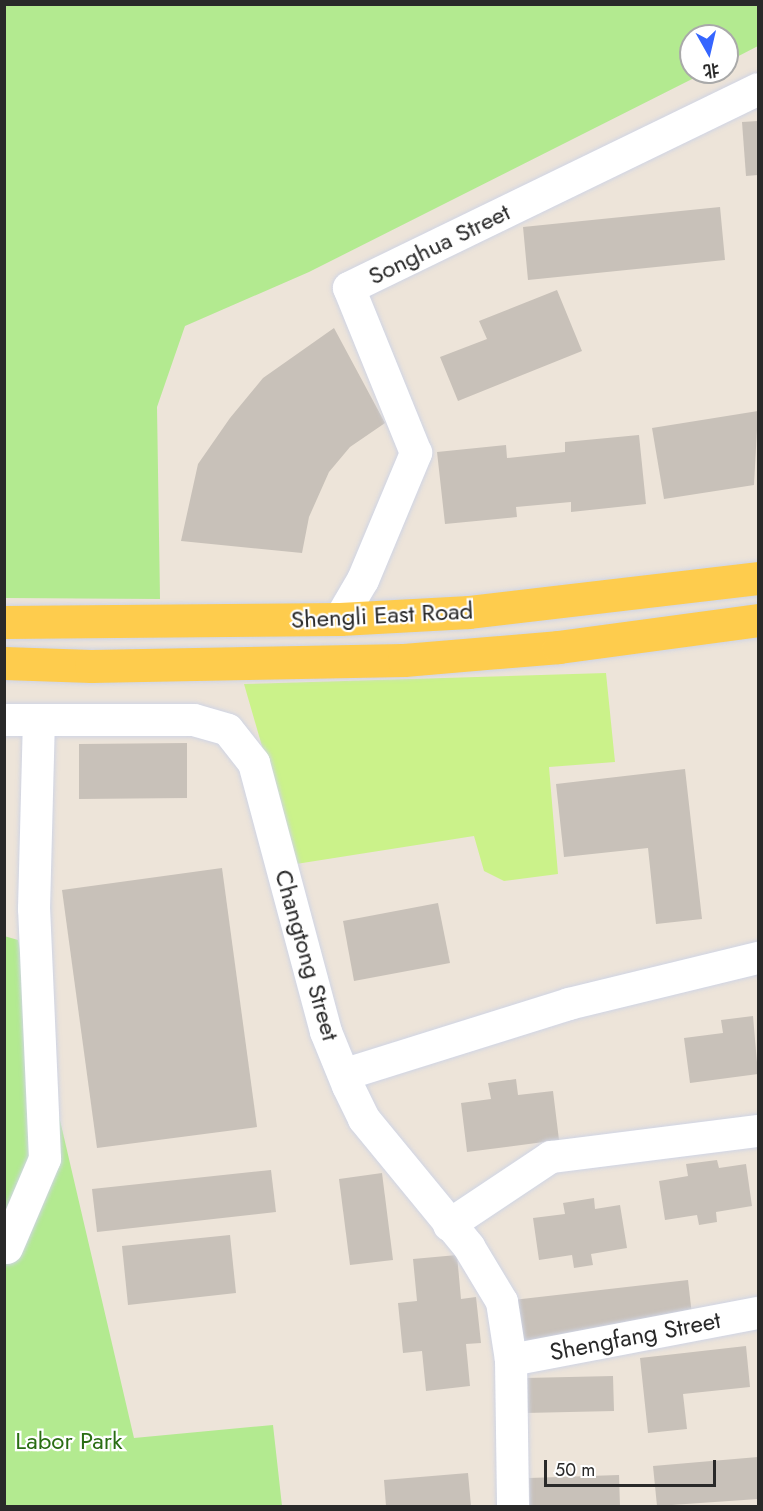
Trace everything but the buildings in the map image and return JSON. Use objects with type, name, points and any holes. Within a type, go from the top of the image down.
[{"type":"main road","name":"Shengli East Road","points":[[4,622],[340,619],[469,612],[759,578]]},
{"type":"main road","points":[[4,663],[91,666],[404,660],[559,647],[759,620]]},
{"type":"street","name":"Songhua Street","points":[[340,619],[363,580],[416,453],[349,288],[759,89]]},
{"type":"street","name":"Changtong Street","points":[[4,720],[194,720],[228,730],[254,763],[326,1032],[364,1119],[450,1225],[502,1302],[511,1360],[513,1506]]},
{"type":"street","points":[[7,1248],[45,1159],[34,909],[39,720]]},
{"type":"street","points":[[346,1074],[569,1004],[759,958]]},
{"type":"street","points":[[450,1225],[551,1157],[759,1131]]},
{"type":"street","name":"Shengfang Street","points":[[511,1360],[759,1313]]},
{"type":"green space","points":[[5,4],[758,5],[758,46],[739,56],[739,24],[679,24],[679,84],[682,84],[309,272],[185,326],[157,407],[160,599],[5,598]]},
{"type":"green space","points":[[606,673],[615,762],[549,767],[558,874],[504,881],[484,871],[474,836],[296,864],[244,684]]},
{"type":"green space","name":"Labor Park","points":[[4,936],[18,940],[134,1438],[273,1425],[282,1506],[5,1506]]}]
